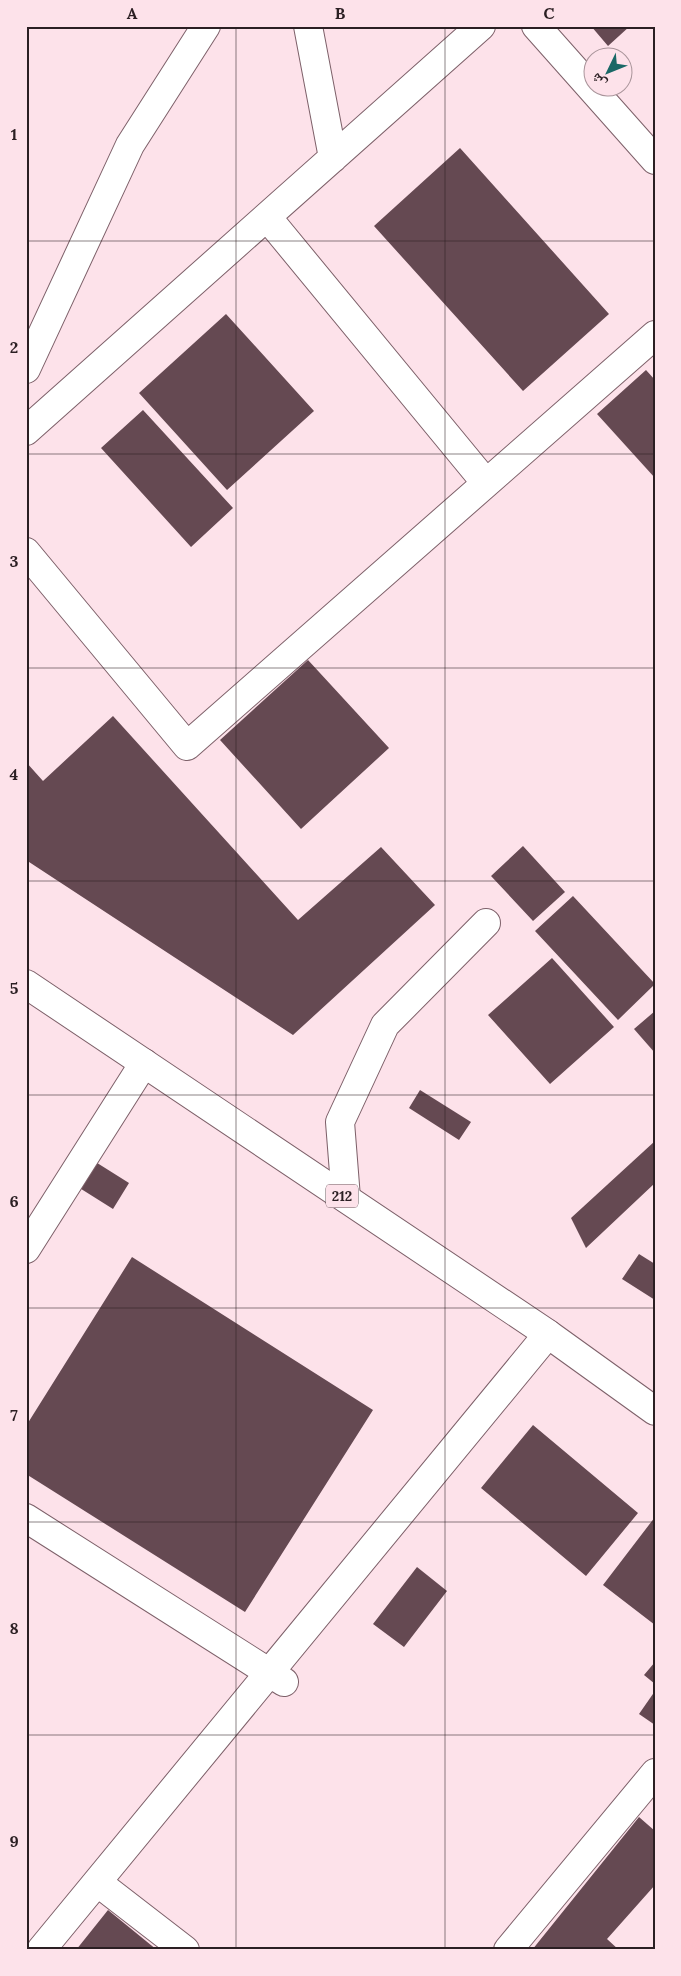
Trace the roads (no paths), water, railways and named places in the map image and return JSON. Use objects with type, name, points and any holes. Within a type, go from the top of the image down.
[{"type":"street","points":[[26,369],[130,145],[206,26]]},
{"type":"street","points":[[308,26],[334,158]]},
{"type":"street","points":[[26,431],[481,26]]},
{"type":"street","points":[[536,26],[655,160]]},
{"type":"street","points":[[267,217],[486,483]]},
{"type":"street","points":[[26,552],[187,746],[655,335]]},
{"type":"street","points":[[346,1198],[340,1122],[385,1025],[486,923]]},
{"type":"street","name":"212","points":[[26,984],[548,1334],[655,1411]]},
{"type":"street","points":[[26,1249],[144,1063]]},
{"type":"street","points":[[41,1950],[97,1882],[277,1678],[548,1334]]},
{"type":"street","points":[[26,1518],[277,1678]]},
{"type":"street","points":[[508,1950],[655,1773]]},
{"type":"street","points":[[97,1882],[185,1950]]}]
